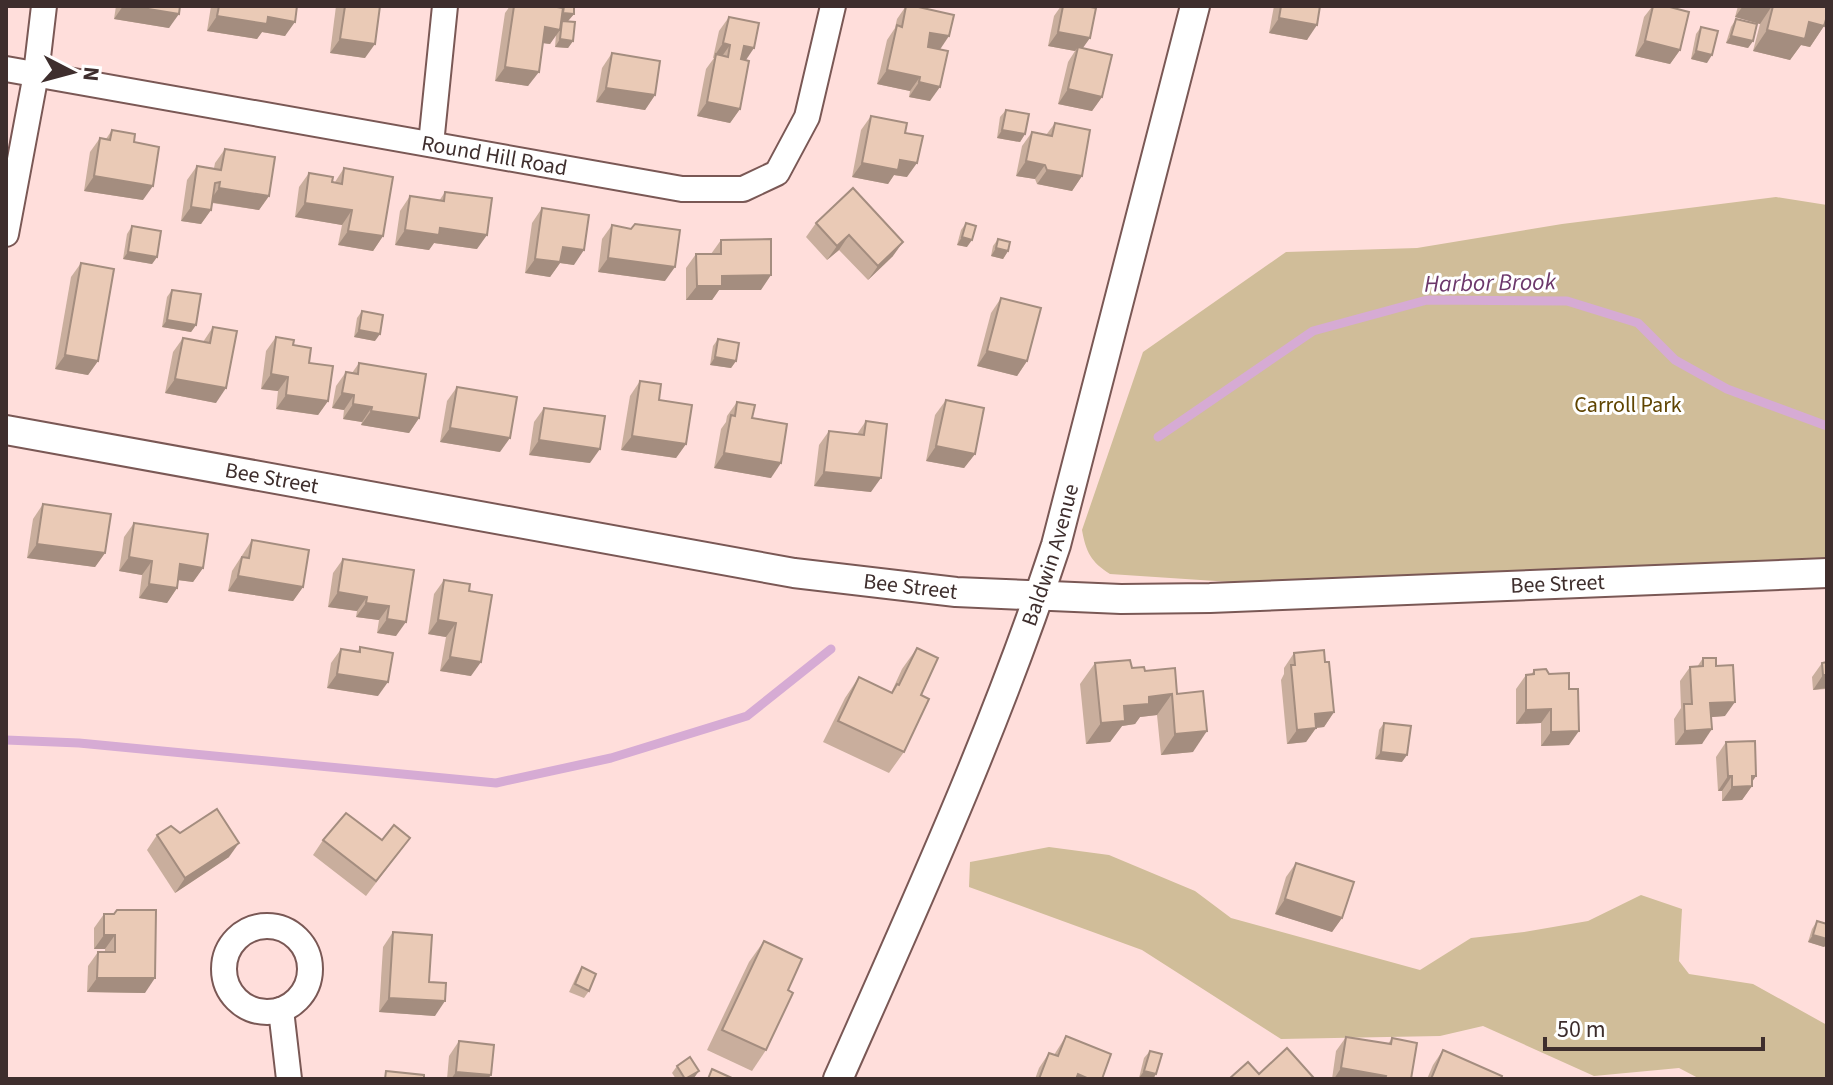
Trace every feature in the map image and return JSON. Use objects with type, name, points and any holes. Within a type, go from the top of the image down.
[{"type":"street","points":[[6,234],[36,74],[44,6]]},
{"type":"street","points":[[431,144],[445,6]]},
{"type":"street","name":"Round Hill Road","points":[[6,69],[682,189],[743,189],[777,173],[807,117],[833,6]]},
{"type":"street","name":"Baldwin Avenue","points":[[838,1079],[979,758],[1056,545],[1195,6]]},
{"type":"street","name":"Bee Street","points":[[6,430],[794,573],[956,592],[1210,598],[1827,573]]},
{"type":"street","points":[[281,1010],[289,1079]]},
{"type":"green space","name":"Carroll Park","points":[[1776,197],[1827,205],[1827,586],[1474,598],[1110,574],[1094,561],[1088,550],[1082,530],[1143,352],[1286,252],[1417,248],[1562,224]]},
{"type":"green space","points":[[1049,847],[1109,855],[1195,891],[1231,918],[1420,970],[1471,938],[1588,921],[1641,895],[1682,909],[1679,961],[1689,974],[1753,984],[1827,1025],[1827,1079],[1700,1079],[1679,1068],[1594,1076],[1483,1026],[1440,1036],[1281,1039],[1142,950],[969,887],[970,862]]},
{"type":"building","points":[[130,6],[180,6],[179,14]]},
{"type":"building","points":[[219,6],[297,6],[295,22],[268,17],[267,24],[217,16]]},
{"type":"building","points":[[345,6],[380,6],[375,44],[340,39]]},
{"type":"building","points":[[514,6],[563,8],[560,30],[545,27],[539,72],[505,67]]},
{"type":"building","points":[[564,6],[574,6],[574,14],[563,13]]},
{"type":"building","points":[[906,6],[954,15],[949,36],[930,33],[928,47],[948,51],[940,87],[919,82],[920,77],[887,70],[897,25],[902,27]]},
{"type":"building","points":[[1063,6],[1096,8],[1090,38],[1058,32]]},
{"type":"building","points":[[1281,6],[1320,6],[1317,25],[1279,18]]},
{"type":"building","points":[[1653,6],[1689,12],[1680,50],[1645,41]]},
{"type":"building","points":[[1773,6],[1827,6],[1827,16],[1824,26],[1809,22],[1805,39],[1767,30]]},
{"type":"building","points":[[729,17],[759,23],[754,48],[744,46],[741,59],[749,61],[740,109],[707,102],[716,54],[728,57],[730,45],[723,43]]},
{"type":"building","points":[[1736,19],[1757,24],[1753,41],[1731,36]]},
{"type":"building","points":[[562,21],[575,22],[573,41],[560,39]]},
{"type":"building","points":[[1701,27],[1718,31],[1712,55],[1696,51]]},
{"type":"building","points":[[1078,47],[1112,55],[1102,97],[1068,89]]},
{"type":"building","points":[[612,53],[660,61],[655,95],[606,88]]},
{"type":"building","points":[[1006,110],[1029,114],[1025,134],[1002,130]]},
{"type":"building","points":[[871,116],[907,123],[905,133],[923,136],[917,163],[900,160],[898,170],[862,163]]},
{"type":"building","points":[[1055,123],[1090,130],[1082,176],[1047,170],[1045,165],[1026,161],[1032,132],[1052,136]]},
{"type":"building","points":[[112,130],[135,134],[134,142],[159,147],[153,186],[94,176],[100,138],[110,140]]},
{"type":"building","points":[[225,149],[275,157],[269,196],[219,188],[220,182],[215,183],[211,210],[191,207],[197,166],[221,170]]},
{"type":"building","points":[[344,168],[393,177],[383,236],[348,231],[352,210],[305,203],[309,173],[333,177],[332,182],[342,184]]},
{"type":"building","points":[[853,188],[903,242],[878,266],[849,235],[837,246],[816,223]]},
{"type":"building","points":[[445,192],[492,198],[487,235],[440,228],[439,235],[405,230],[410,196],[444,201]]},
{"type":"building","points":[[542,208],[589,215],[584,250],[563,247],[560,262],[535,259]]},
{"type":"building","points":[[966,223],[976,226],[972,240],[962,237]]},
{"type":"building","points":[[635,224],[680,230],[675,267],[608,258],[612,225],[631,229]]},
{"type":"building","points":[[132,226],[161,231],[157,257],[128,252]]},
{"type":"building","points":[[771,239],[771,275],[722,276],[722,286],[697,286],[696,254],[721,254],[721,240]]},
{"type":"building","points":[[998,239],[1010,242],[1008,251],[996,248]]},
{"type":"building","points":[[81,263],[114,269],[98,361],[65,355]]},
{"type":"building","points":[[172,290],[201,294],[196,325],[167,320]]},
{"type":"building","points":[[1001,298],[1041,308],[1027,361],[987,351]]},
{"type":"building","points":[[362,311],[383,315],[380,334],[359,330]]},
{"type":"building","points":[[213,327],[237,331],[226,388],[175,379],[183,338],[210,343]]},
{"type":"building","points":[[276,337],[294,340],[293,345],[311,348],[309,363],[333,366],[328,401],[286,395],[288,377],[271,374]]},
{"type":"building","points":[[718,339],[739,343],[736,361],[715,357]]},
{"type":"building","points":[[359,363],[426,374],[419,418],[371,411],[372,407],[353,404],[354,395],[342,393],[346,372],[358,374]]},
{"type":"building","points":[[640,381],[661,384],[659,400],[692,405],[686,444],[632,436]]},
{"type":"building","points":[[457,387],[517,397],[510,438],[450,428]]},
{"type":"building","points":[[946,400],[984,408],[975,454],[936,446]]},
{"type":"building","points":[[737,402],[755,405],[752,418],[787,424],[781,463],[724,453],[731,415],[735,416]]},
{"type":"building","points":[[544,408],[605,416],[600,449],[539,440]]},
{"type":"building","points":[[866,421],[887,424],[881,478],[824,472],[829,431],[864,435]]},
{"type":"building","points":[[43,504],[111,514],[105,553],[37,544]]},
{"type":"building","points":[[134,523],[208,534],[203,568],[180,564],[177,588],[149,584],[152,561],[129,557]]},
{"type":"building","points":[[252,540],[309,550],[303,587],[238,576],[242,557],[249,558]]},
{"type":"building","points":[[343,559],[414,570],[406,622],[387,619],[389,606],[366,603],[367,597],[338,592]]},
{"type":"building","points":[[444,580],[470,584],[469,591],[492,595],[481,662],[450,657],[456,623],[438,620]]},
{"type":"building","points":[[360,647],[393,653],[388,682],[337,674],[341,649],[360,652]]},
{"type":"building","points":[[917,648],[938,658],[921,695],[929,699],[904,752],[838,721],[859,677],[892,693]]},
{"type":"building","points":[[1324,650],[1325,662],[1329,662],[1334,712],[1315,714],[1316,728],[1297,730],[1291,665],[1295,665],[1294,653]]},
{"type":"building","points":[[1703,658],[1716,658],[1716,666],[1733,665],[1735,702],[1710,703],[1712,729],[1685,731],[1684,704],[1692,704],[1690,667],[1703,666]]},
{"type":"building","points":[[1130,660],[1132,668],[1144,667],[1145,671],[1175,668],[1177,694],[1203,691],[1207,731],[1175,734],[1172,694],[1149,697],[1149,704],[1124,706],[1125,721],[1101,723],[1095,663]]},
{"type":"building","points":[[1827,662],[1827,675],[1823,675],[1822,663]]},
{"type":"building","points":[[1546,669],[1549,674],[1569,673],[1569,689],[1578,689],[1579,731],[1551,732],[1551,709],[1526,710],[1526,675],[1534,674],[1534,670]]},
{"type":"building","points":[[1384,723],[1411,726],[1407,755],[1381,752]]},
{"type":"building","points":[[1755,741],[1756,776],[1752,776],[1752,786],[1732,787],[1732,776],[1728,776],[1726,742]]},
{"type":"building","points":[[217,809],[239,843],[185,878],[157,835],[171,826],[180,833]]},
{"type":"building","points":[[346,813],[382,840],[394,825],[410,838],[376,881],[323,840]]},
{"type":"building","points":[[1296,863],[1354,882],[1342,918],[1285,899]]},
{"type":"building","points":[[117,910],[156,910],[155,978],[97,978],[98,952],[115,952],[115,935],[104,935],[104,914],[114,914]]},
{"type":"building","points":[[1817,921],[1827,924],[1827,939],[1813,935]]},
{"type":"building","points":[[393,932],[432,935],[429,982],[446,983],[445,1001],[389,998]]},
{"type":"building","points":[[764,941],[802,959],[788,990],[793,993],[766,1050],[722,1030]]},
{"type":"building","points":[[582,967],[596,974],[589,991],[575,984]]},
{"type":"building","points":[[1066,1036],[1111,1054],[1102,1079],[1089,1079],[1078,1074],[1076,1079],[1039,1079],[1049,1053],[1058,1056]]},
{"type":"building","points":[[1346,1037],[1391,1044],[1392,1038],[1417,1043],[1411,1079],[1385,1079],[1386,1076],[1341,1068]]},
{"type":"building","points":[[459,1041],[494,1045],[491,1075],[456,1072]]},
{"type":"building","points":[[1287,1048],[1313,1077],[1311,1079],[1229,1079],[1248,1062],[1259,1074]]},
{"type":"building","points":[[1443,1050],[1502,1076],[1501,1079],[1431,1079]]},
{"type":"building","points":[[1150,1051],[1162,1054],[1156,1074],[1144,1071]]},
{"type":"building","points":[[690,1057],[699,1071],[685,1079],[677,1066]]},
{"type":"building","points":[[712,1069],[734,1079],[708,1079]]},
{"type":"building","points":[[386,1071],[424,1075],[424,1079],[385,1079]]},
{"type":"waterway","name":"Harbor Brook","points":[[1158,437],[1313,331],[1427,300],[1567,301],[1638,323],[1675,360],[1727,389],[1827,426]]},
{"type":"waterway","points":[[6,740],[79,743],[496,783],[611,758],[747,716],[831,649]]}]
